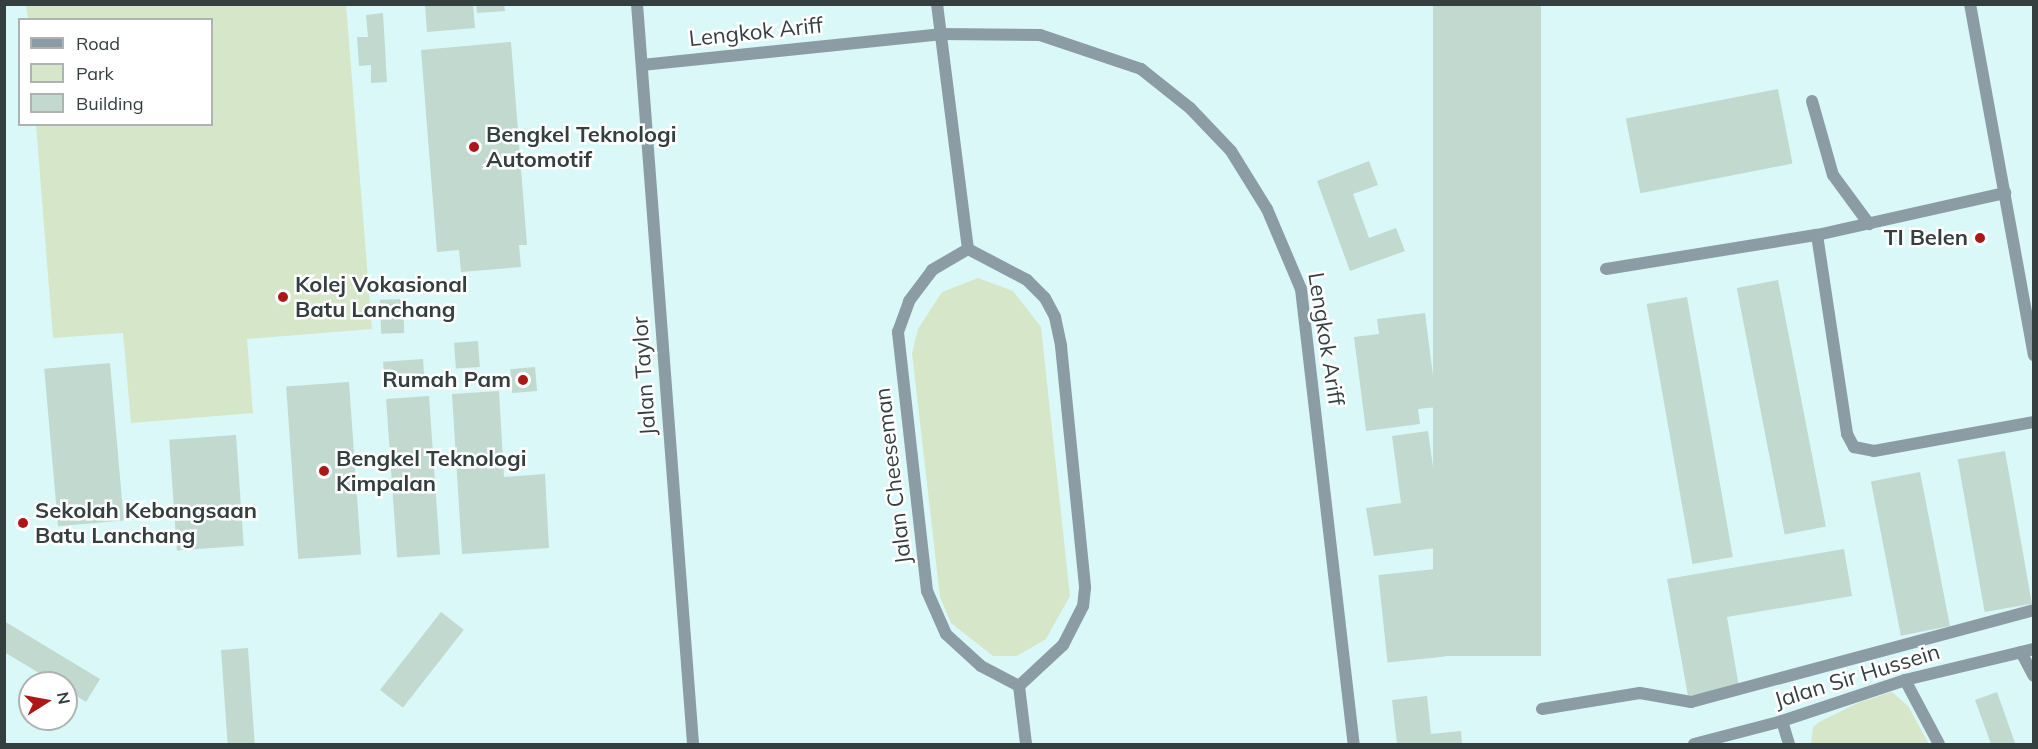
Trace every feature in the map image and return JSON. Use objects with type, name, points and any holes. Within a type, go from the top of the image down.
[{"type":"street","name":"Jalan Taylor","points":[[637,4],[693,744]]},
{"type":"street","points":[[937,4],[968,249],[1027,280],[1045,298],[1055,317],[1061,346],[1085,588],[1083,606],[1064,645],[1019,686],[1026,744]]},
{"type":"street","points":[[1971,10],[2034,355]]},
{"type":"street","name":"Lengkok Ariff","points":[[642,65],[940,34],[1041,34],[1141,69],[1190,108],[1231,151],[1267,209],[1290,256],[1304,311],[1354,744]]},
{"type":"street","points":[[1812,101],[1833,175],[1869,224]]},
{"type":"street","points":[[1606,269],[1817,234],[2005,193]]},
{"type":"street","points":[[1817,234],[1847,434],[1854,447],[1874,451],[2034,422]]},
{"type":"street","name":"Jalan Cheeseman","points":[[968,249],[932,270],[909,301],[898,332],[925,568],[934,613],[945,634],[981,666],[1019,686]]},
{"type":"street","points":[[1542,709],[1640,693],[1691,702],[2034,610]]},
{"type":"street","name":"Jalan Sir Hussein","points":[[1694,744],[1782,721],[1905,680],[2034,649]]},
{"type":"street","points":[[2020,652],[2034,676]]},
{"type":"street","points":[[1905,680],[1939,744]]},
{"type":"street","points":[[1782,721],[1789,744]]},
{"type":"green space","points":[[26,5],[346,5],[372,329],[247,339],[253,413],[131,423],[123,333],[53,338],[36,126],[213,126],[213,18],[28,18]]},
{"type":"green space","points":[[978,278],[1013,291],[1041,327],[1070,596],[1046,639],[1017,656],[993,656],[951,623],[940,597],[912,353],[918,329],[942,292]]},
{"type":"green space","points":[[1892,692],[1908,706],[1929,744],[1811,744],[1813,727],[1819,722],[1860,702]]},
{"type":"building","points":[[425,4],[473,4],[475,28],[427,32]]},
{"type":"building","points":[[476,4],[504,4],[505,11],[477,13]]},
{"type":"building","points":[[1433,4],[1541,4],[1541,656],[1433,656]]},
{"type":"building","points":[[383,13],[387,82],[371,83],[371,65],[359,66],[357,37],[368,37],[366,15]]},
{"type":"building","name":"Bengkel Teknologi Automotif","points":[[511,42],[527,245],[519,245],[521,267],[461,272],[459,250],[437,252],[421,50]]},
{"type":"building","points":[[1778,89],[1793,164],[1640,193],[1626,119]]},
{"type":"building","points":[[1369,161],[1378,185],[1353,194],[1369,238],[1396,228],[1405,251],[1350,271],[1317,181]]},
{"type":"building","points":[[1778,280],[1826,526],[1785,534],[1737,288]]},
{"type":"building","points":[[1687,297],[1733,557],[1692,564],[1647,304]]},
{"type":"building","points":[[403,299],[404,333],[381,334],[380,300]]},
{"type":"building","points":[[1425,313],[1437,407],[1418,409],[1420,424],[1366,431],[1354,337],[1379,334],[1377,319]]},
{"type":"building","points":[[478,341],[480,367],[456,369],[454,343]]},
{"type":"building","points":[[423,359],[424,375],[384,378],[383,362]]},
{"type":"building","points":[[110,363],[124,520],[58,526],[44,369]]},
{"type":"building","name":"Rumah Pam","points":[[535,367],[537,391],[512,393],[510,369]]},
{"type":"building","name":"Bengkel Teknologi Kimpalan","points":[[349,382],[361,555],[298,559],[286,386]]},
{"type":"building","points":[[499,391],[504,477],[545,474],[549,548],[462,554],[452,394]]},
{"type":"building","points":[[429,396],[440,555],[397,558],[386,399]]},
{"type":"building","points":[[1428,431],[1444,547],[1374,556],[1366,508],[1401,503],[1392,436]]},
{"type":"building","points":[[236,435],[244,546],[177,550],[169,440]]},
{"type":"building","points":[[2005,451],[2032,604],[1985,612],[1958,459]]},
{"type":"building","points":[[1920,472],[1950,626],[1901,636],[1871,482]]},
{"type":"building","points":[[1844,549],[1852,596],[1727,617],[1739,687],[1688,696],[1667,579]]},
{"type":"building","points":[[1436,569],[1445,657],[1388,663],[1378,575]]},
{"type":"building","points":[[441,612],[464,630],[403,708],[380,690]]},
{"type":"building","points":[[4,621],[100,679],[86,702],[78,697],[78,671],[36,671],[4,652]]},
{"type":"building","points":[[248,648],[255,744],[228,744],[221,650]]},
{"type":"building","points":[[1997,692],[2015,743],[1991,744],[1975,700]]},
{"type":"building","points":[[1427,696],[1431,734],[1461,731],[1462,744],[1397,744],[1392,700]]},
{"type":"place","name":"Bengkel Teknologi Automotif","points":[[474,147]]},
{"type":"place","name":"TI Belen","points":[[1980,238]]},
{"type":"place","name":"Kolej Vokasional Batu Lanchang","points":[[283,297]]},
{"type":"place","name":"Rumah Pam","points":[[523,380]]},
{"type":"place","name":"Bengkel Teknologi Kimpalan","points":[[324,471]]},
{"type":"place","name":"Sekolah Kebangsaan Batu Lanchang","points":[[23,523]]}]
